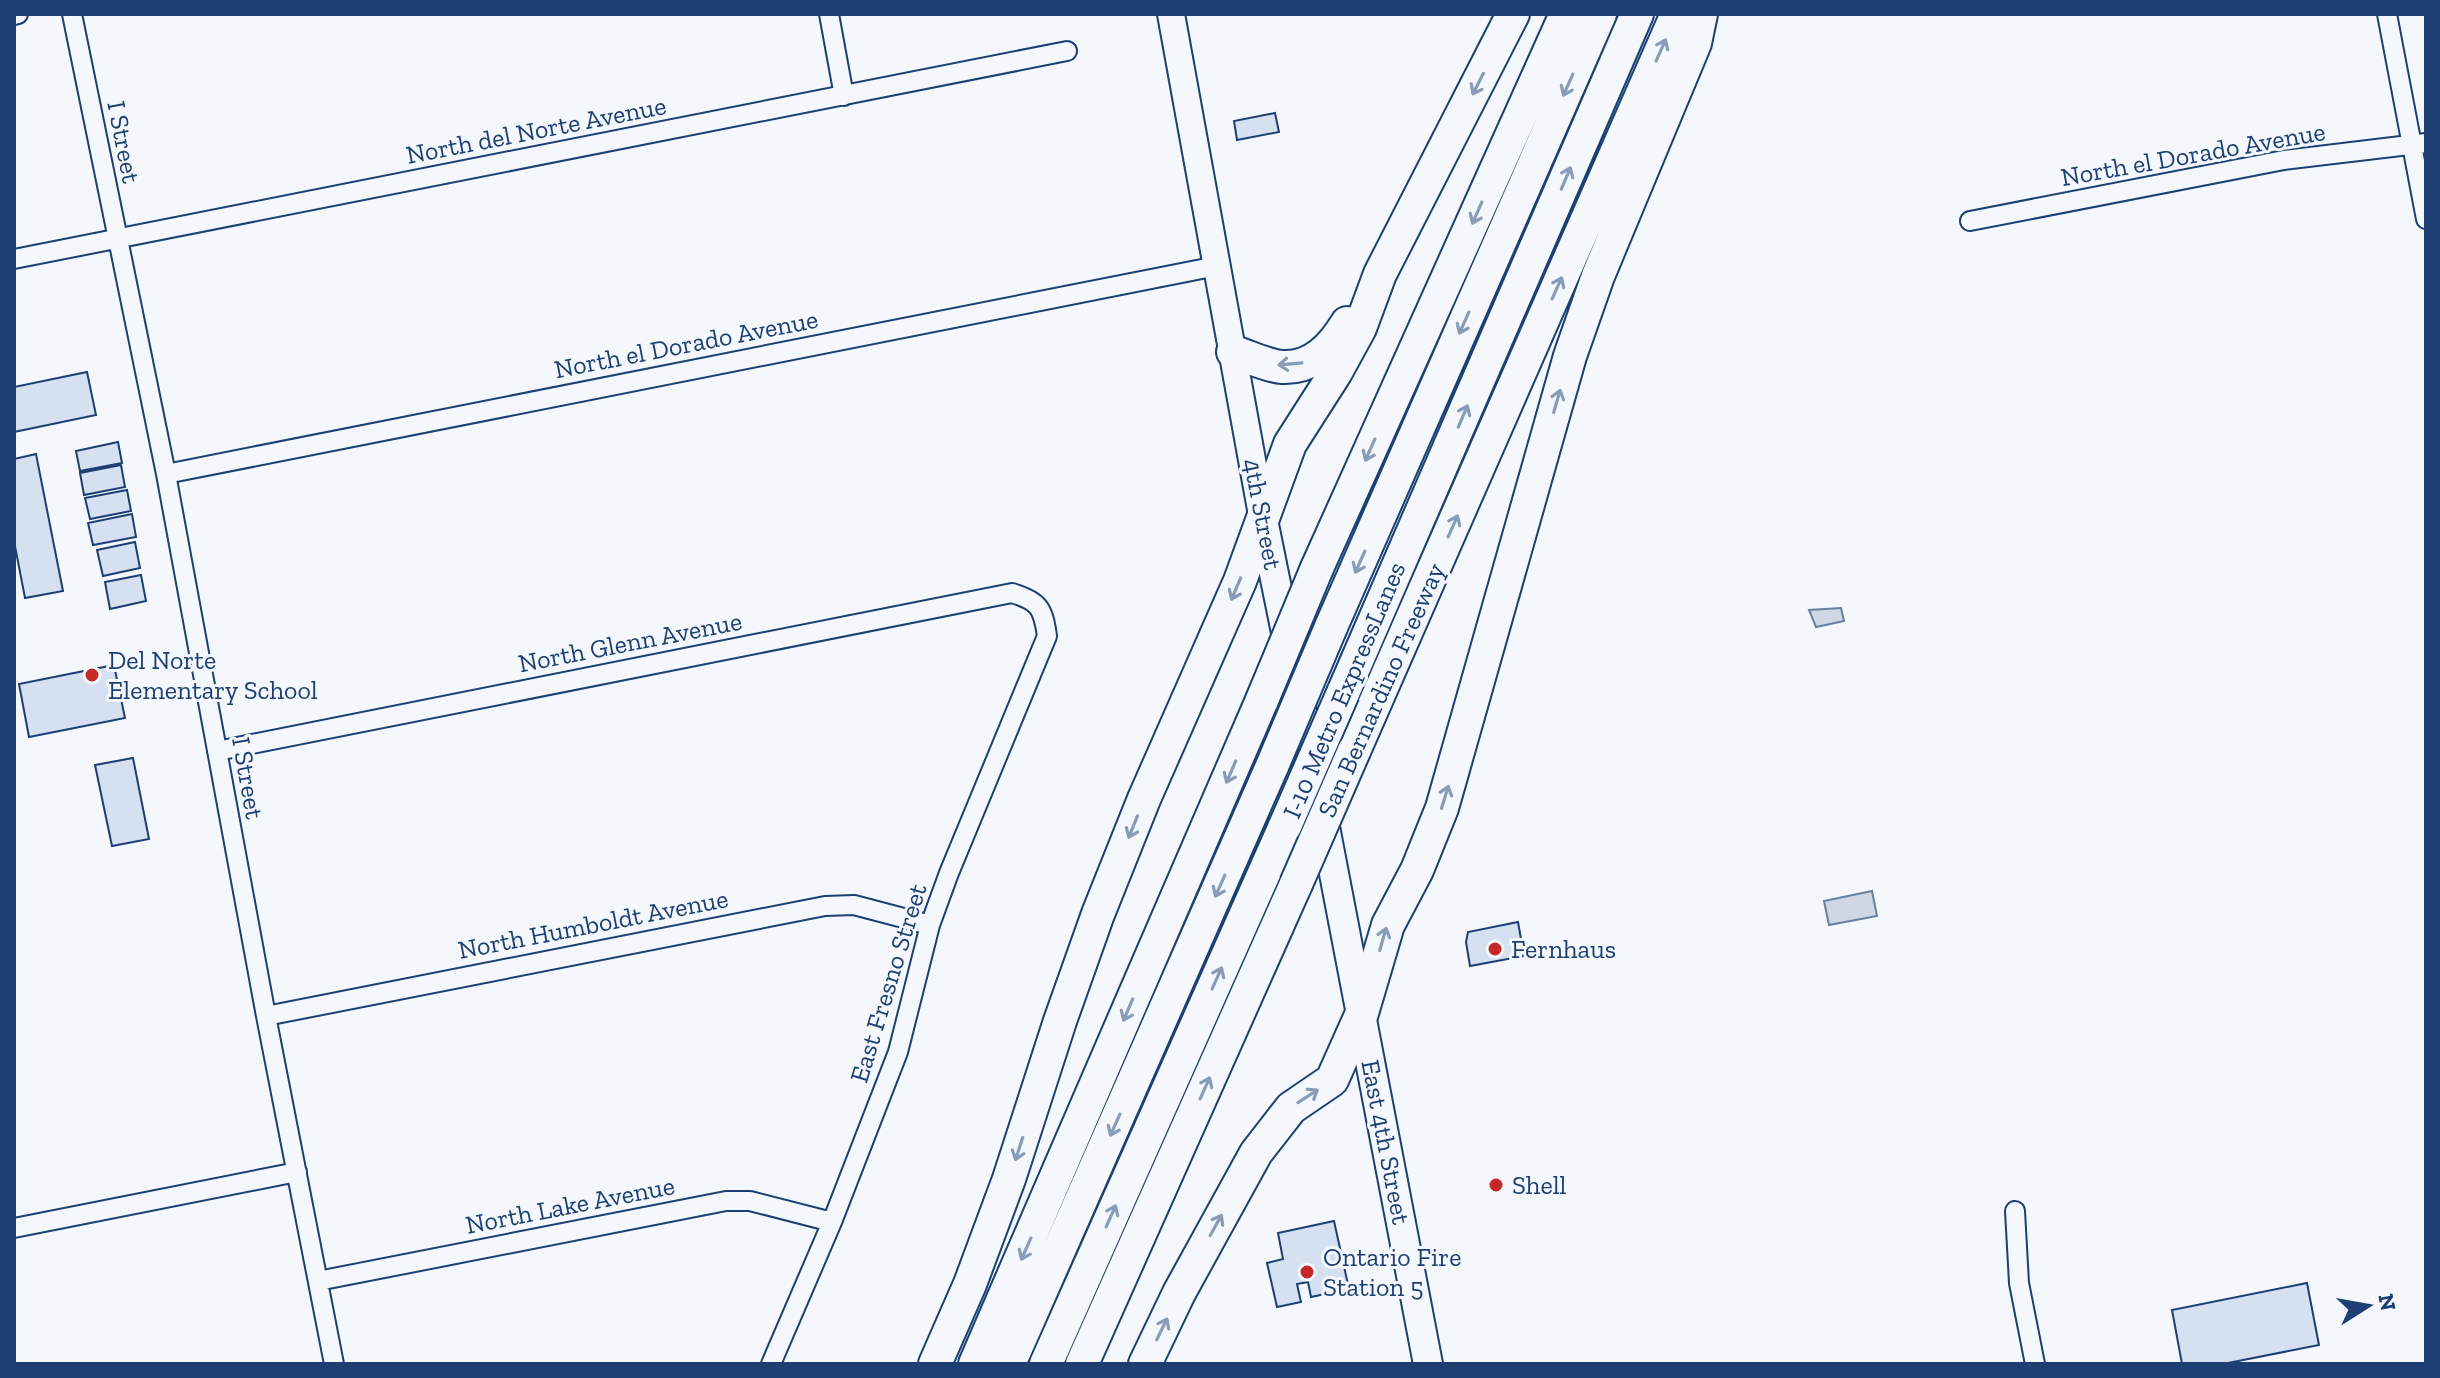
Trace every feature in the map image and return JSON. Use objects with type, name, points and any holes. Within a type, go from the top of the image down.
[{"type":"highway","points":[[935,1364],[970,1284],[1009,1179],[1098,914],[1240,581],[1290,444],[1330,383],[1360,328],[1380,274],[1513,14]]},
{"type":"highway","points":[[975,1364],[1317,568],[1566,14]]},
{"type":"highway","name":"I-10 Metro ExpressLanes","points":[[1009,1364],[1600,14]]},
{"type":"highway","name":"I-10 Metro ExpressLanes","points":[[1046,1364],[1285,826],[1637,14]]},
{"type":"highway","name":"San Bernardino Freeway","points":[[1082,1364],[1677,14]]},
{"type":"highway","points":[[1145,1364],[1179,1293],[1256,1153],[1291,1108],[1332,1080],[1362,1013],[1388,925],[1417,870],[1442,808],[1570,356],[1598,276],[1695,43],[1701,14]]},
{"type":"highway","points":[[1233,352],[1282,367],[1321,356],[1338,338],[1365,292],[1380,274]]},
{"type":"main road","name":"4th Street","points":[[1171,14],[1262,515],[1362,1013]]},
{"type":"main road","name":"East 4th Street","points":[[1362,1013],[1428,1364]]},
{"type":"street","name":"I Street","points":[[72,14],[166,474],[334,1364]]},
{"type":"street","points":[[829,14],[844,96]]},
{"type":"street","points":[[2387,14],[2419,144],[2426,219]]},
{"type":"street","name":"North del Norte Avenue","points":[[14,259],[1067,51]]},
{"type":"street","name":"North el Dorado Avenue","points":[[1970,221],[2284,160],[2419,144]]},
{"type":"street","name":"North el Dorado Avenue","points":[[166,474],[1217,266]]},
{"type":"street","name":"North Glenn Avenue","points":[[217,751],[1012,593],[1032,599],[1044,615]]},
{"type":"street","name":"East Fresno Street","points":[[771,1364],[832,1222],[898,1052],[930,925],[1047,636],[1044,615]]},
{"type":"street","name":"North Humboldt Avenue","points":[[266,1016],[825,906],[854,905],[930,925]]},
{"type":"street","points":[[14,1228],[297,1172]]},
{"type":"street","name":"North Lake Avenue","points":[[318,1281],[726,1201],[750,1201],[832,1222]]},
{"type":"street","points":[[2015,1211],[2019,1283],[2035,1364]]},
{"type":"shaded area","points":[[1841,608],[1844,621],[1816,627],[1809,610]]},
{"type":"shaded area","points":[[1872,891],[1877,916],[1829,925],[1824,901]]},
{"type":"building","points":[[1275,113],[1279,132],[1237,140],[1234,121]]},
{"type":"building","points":[[87,372],[96,415],[14,432],[14,387]]},
{"type":"building","points":[[118,442],[122,463],[80,471],[76,451]]},
{"type":"building","points":[[36,454],[63,591],[25,598],[14,541],[14,459]]},
{"type":"building","points":[[121,465],[125,487],[84,495],[80,473]]},
{"type":"building","points":[[127,490],[131,511],[90,519],[85,498]]},
{"type":"building","points":[[132,514],[136,537],[93,545],[88,523]]},
{"type":"building","points":[[135,542],[140,568],[103,576],[97,550]]},
{"type":"building","points":[[141,575],[146,601],[110,609],[105,582]]},
{"type":"building","points":[[114,665],[125,718],[29,737],[19,684]]},
{"type":"building","points":[[133,758],[149,839],[112,846],[95,765]]},
{"type":"building","name":"Fernhaus","points":[[1518,922],[1524,956],[1470,966],[1466,942],[1468,932]]},
{"type":"building","name":"Ontario Fire Station 5","points":[[1334,1221],[1349,1289],[1311,1297],[1308,1282],[1297,1284],[1301,1302],[1277,1307],[1267,1263],[1283,1259],[1278,1233]]},
{"type":"building","points":[[2307,1283],[2319,1345],[2223,1364],[2182,1364],[2172,1310]]},
{"type":"place","name":"Del Norte Elementary School","points":[[92,675]]},
{"type":"place","name":"Fernhaus","points":[[1495,949]]},
{"type":"place","name":"Shell","points":[[1496,1185]]},
{"type":"place","name":"Ontario Fire Station 5","points":[[1307,1272]]}]
